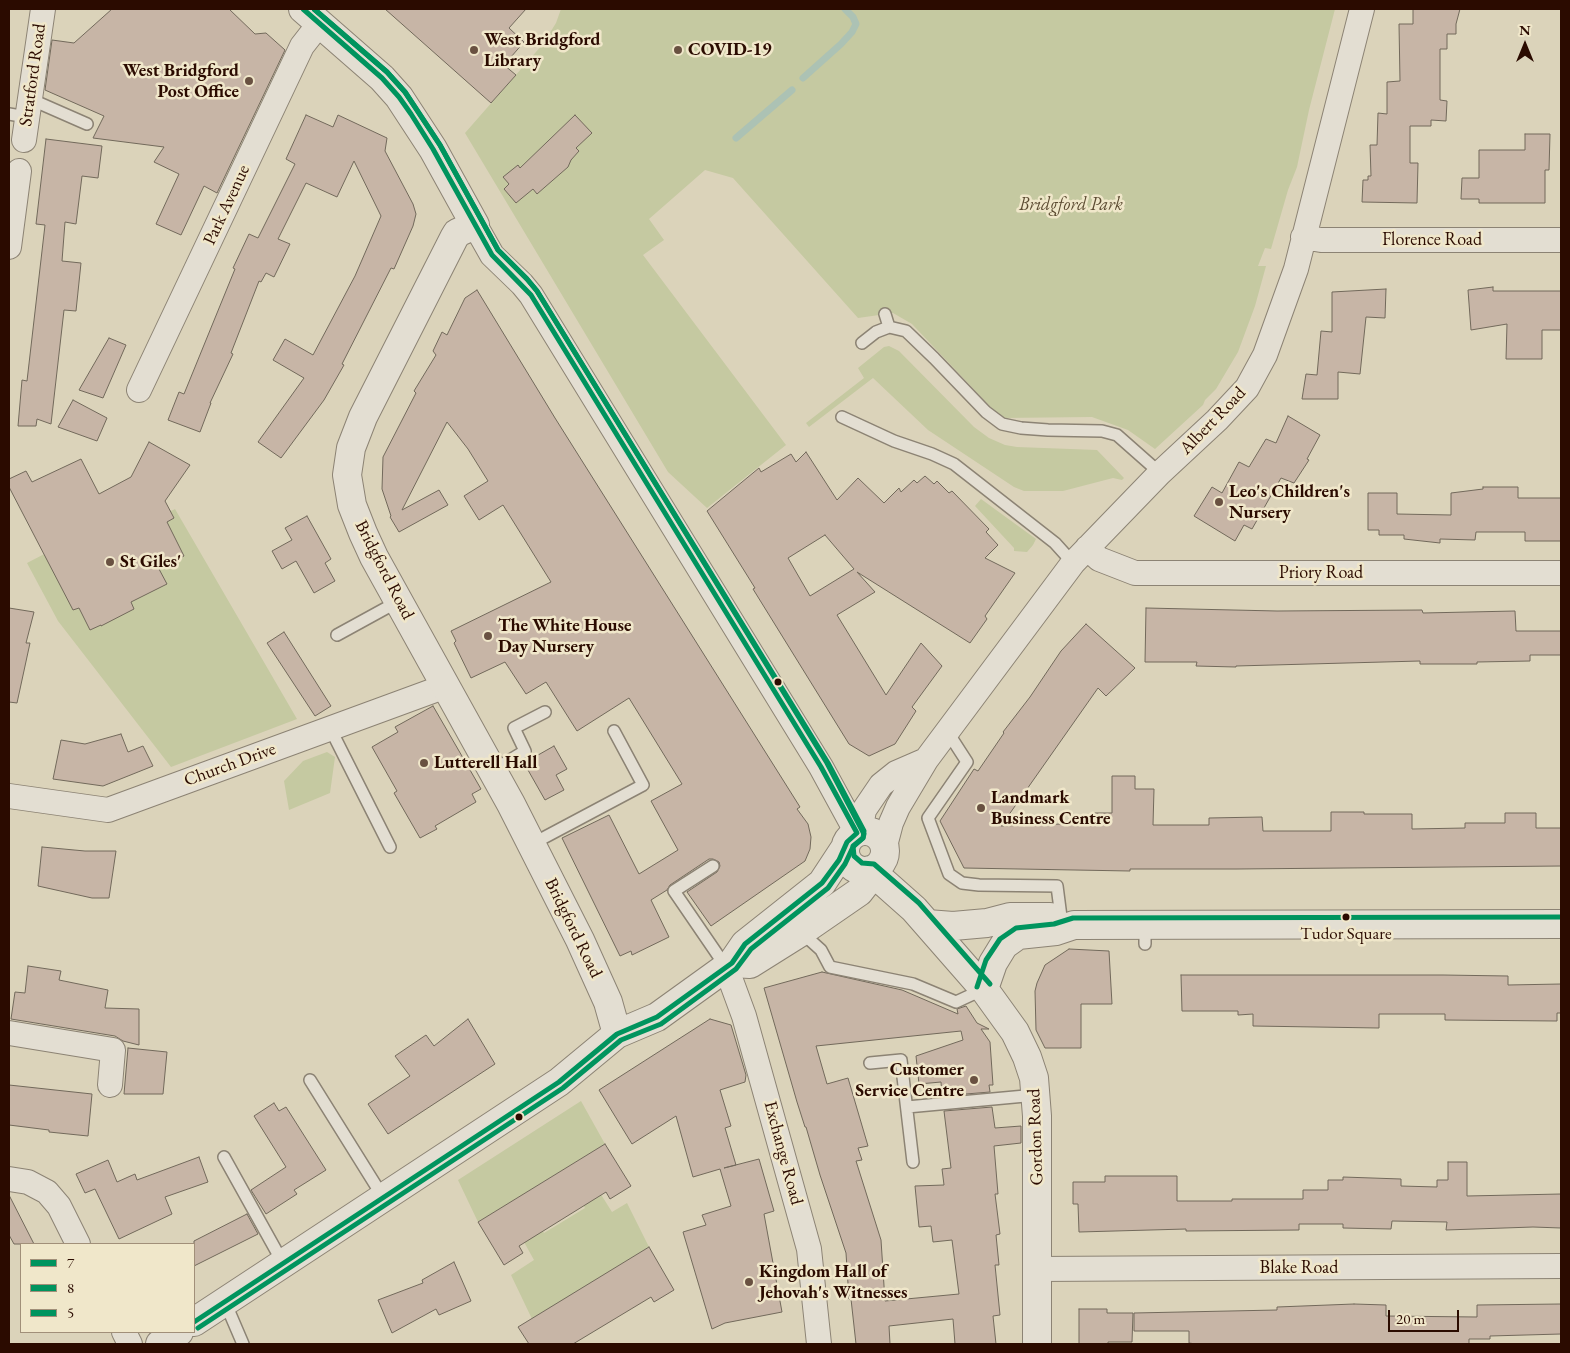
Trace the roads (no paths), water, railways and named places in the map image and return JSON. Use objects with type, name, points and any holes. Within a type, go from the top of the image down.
[{"type":"street","name":"Stratford Road","points":[[24,140],[22,110],[42,9]]},
{"type":"street","name":"Albert Road","points":[[877,861],[898,807],[926,760],[1080,555],[1247,388],[1264,354],[1296,269],[1362,9]]},
{"type":"street","points":[[311,16],[382,78],[399,97],[433,149],[492,255],[531,295],[816,761],[854,838]]},
{"type":"street","name":"Park Avenue","points":[[139,390],[302,46],[311,16]]},
{"type":"street","points":[[9,241],[19,171]]},
{"type":"street","name":"Bridgford Road","points":[[476,225],[457,233],[454,238],[367,409],[351,448],[347,475],[352,505],[374,557],[532,844],[580,940],[608,1002],[617,1034]]},
{"type":"street","name":"Florence Road","points":[[1303,237],[1321,240],[1561,240]]},
{"type":"street","name":"Priory Road","points":[[1080,555],[1099,559],[1135,573],[1561,573]]},
{"type":"street","name":"Church Drive","points":[[9,796],[108,810],[446,686]]},
{"type":"street","points":[[877,861],[861,871],[851,865],[848,860],[864,810],[881,785],[896,773],[926,760]]},
{"type":"street","points":[[195,1321],[559,1082],[617,1034],[657,1017],[729,965],[745,944],[822,882],[854,838],[872,832],[882,840],[877,861],[859,892],[750,964],[729,965]]},
{"type":"street","name":"Gordon Road","points":[[877,861],[921,917],[984,989],[1015,1032],[1032,1070],[1037,1116],[1037,1344]]},
{"type":"street","points":[[921,917],[953,926],[988,923],[1010,917],[1068,921],[1145,934],[1561,924]]},
{"type":"street","points":[[984,989],[993,963],[1004,945],[1018,935],[1056,931],[1068,921]]},
{"type":"street","name":"Exchange Road","points":[[729,965],[809,1249],[819,1344]]},
{"type":"street","points":[[9,1033],[113,1050],[110,1085]]},
{"type":"street","points":[[9,1179],[28,1182],[47,1192],[59,1206],[78,1243]]},
{"type":"street","name":"Blake Road","points":[[1037,1269],[1561,1266]]},
{"type":"street","points":[[160,1344],[177,1333]]},
{"type":"lane","points":[[22,110],[87,124]]},
{"type":"lane","points":[[885,314],[889,327]]},
{"type":"lane","points":[[862,344],[876,332],[889,327],[906,331],[986,412],[1002,424],[1048,430],[1102,431],[1117,435],[1160,473]]},
{"type":"lane","points":[[842,417],[894,441],[954,464],[1055,543],[1080,555]]},
{"type":"lane","points":[[337,635],[398,601]]},
{"type":"lane","points":[[492,771],[525,751],[514,728],[546,712]]},
{"type":"lane","points":[[330,728],[390,847]]},
{"type":"lane","points":[[532,844],[642,784],[614,731]]},
{"type":"lane","points":[[947,731],[967,762],[928,818],[949,874],[962,882],[979,885],[1057,886],[1068,921]]},
{"type":"lane","points":[[713,866],[674,891],[729,965]]},
{"type":"lane","points":[[800,932],[821,950],[830,967],[913,984],[956,1002],[984,989]]},
{"type":"lane","points":[[870,1063],[901,1060],[913,1162]]},
{"type":"lane","points":[[310,1080],[384,1198]]},
{"type":"lane","points":[[907,1107],[1036,1095]]},
{"type":"lane","points":[[224,1157],[283,1263]]},
{"type":"lane","points":[[224,1302],[243,1344]]},
{"type":"waterway","points":[[803,78],[852,32],[856,24],[853,17],[845,9]]},
{"type":"waterway","points":[[736,138],[792,90]]},
{"type":"place","name":"West Bridgford Library","points":[[474,50]]},
{"type":"place","name":"COVID-19","points":[[678,50]]},
{"type":"place","name":"West Bridgford Post Office","points":[[249,81]]},
{"type":"place","name":"Leo's Children's Nursery","points":[[1219,502]]},
{"type":"place","name":"St Giles'","points":[[110,562]]},
{"type":"place","name":"The White House Day Nursery","points":[[488,636]]},
{"type":"place","name":"Lutterell Hall","points":[[424,763]]},
{"type":"place","name":"Landmark Business Centre","points":[[981,808]]},
{"type":"place","name":"Tudor Square","points":[[1346,917]]},
{"type":"place","name":"Customer Service Centre","points":[[974,1080]]},
{"type":"place","name":"Kingdom Hall of Jehovah's Witnesses","points":[[749,1282]]},
{"type":"park label","name":"Bridgford Park","points":[[1071,205]]}]
